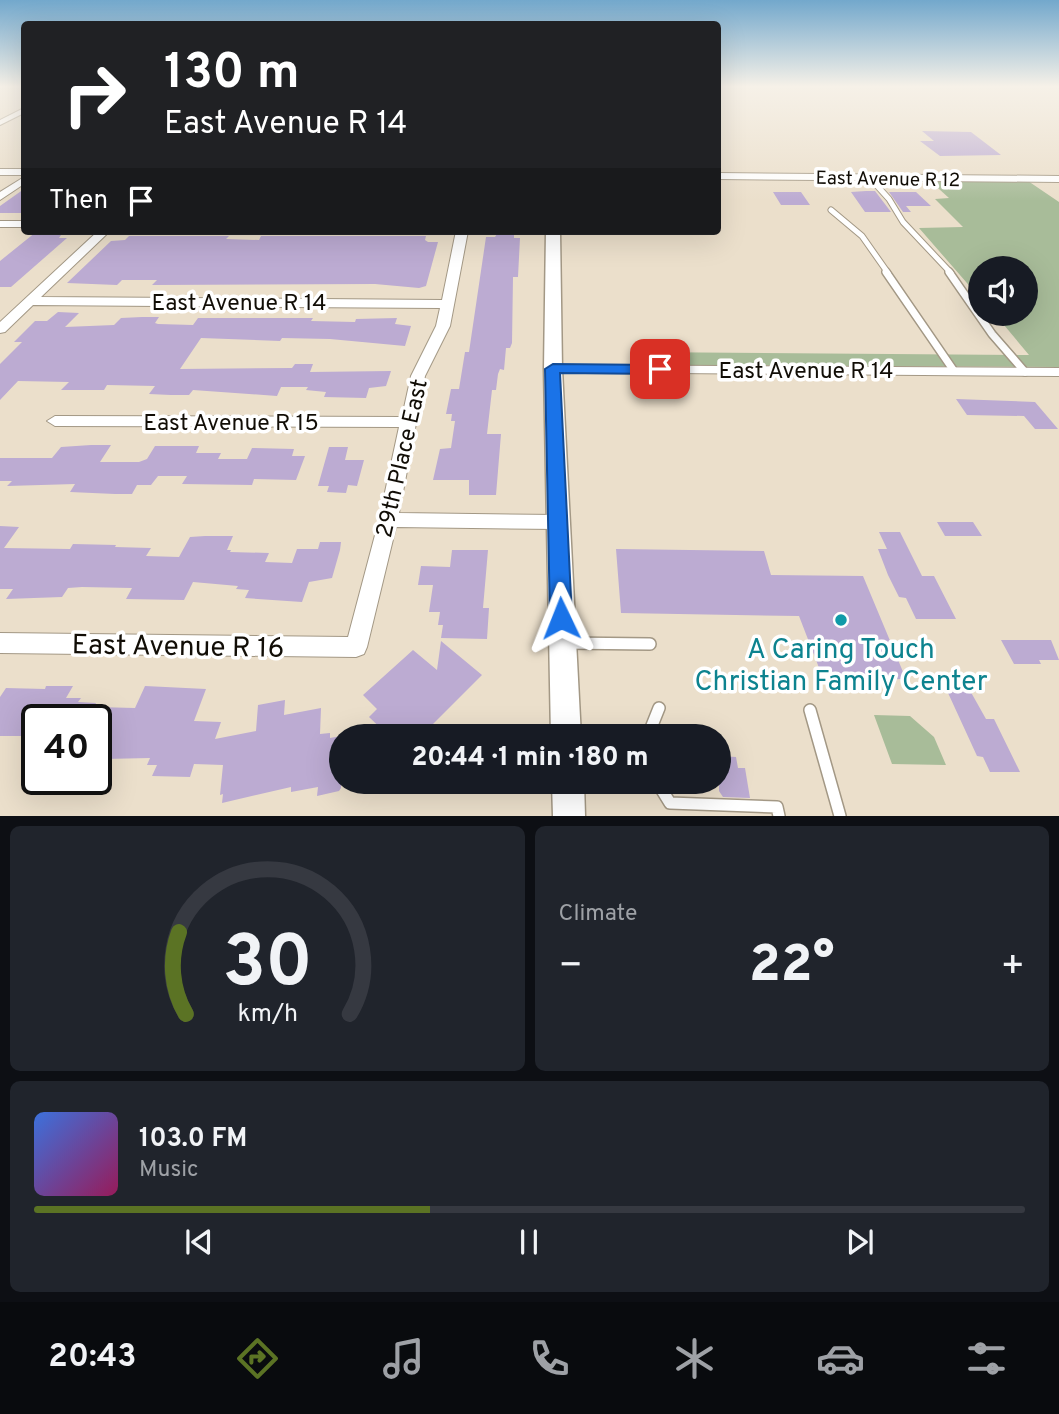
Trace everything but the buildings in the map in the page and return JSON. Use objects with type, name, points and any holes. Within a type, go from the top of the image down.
[{"type":"street","points":[[0,172],[21,172]]},
{"type":"street","name":"East Avenue R 12","points":[[721,176],[1059,179]]},
{"type":"street","points":[[0,197],[21,182]]},
{"type":"street","points":[[0,224],[21,224]]},
{"type":"street","points":[[0,329],[100,235]]},
{"type":"street","name":"29th Place East","points":[[356,648],[388,520],[418,376],[443,326],[461,235]]},
{"type":"street","points":[[553,235],[553,369],[565,724]]},
{"type":"street","name":"East Avenue R 14","points":[[30,301],[447,304]]},
{"type":"street","name":"East Avenue R 14","points":[[553,369],[1059,372]]},
{"type":"street","name":"East Avenue R 15","points":[[55,421],[407,422]]},
{"type":"street","points":[[388,520],[557,522]]},
{"type":"street","name":"East Avenue R 16","points":[[0,643],[356,648]]},
{"type":"street","points":[[568,794],[569,816]]},
{"type":"lane","points":[[870,178],[889,199],[903,222],[953,276],[992,334],[1025,372]]},
{"type":"lane","points":[[831,211],[862,236],[954,371]]},
{"type":"lane","points":[[562,643],[650,645]]},
{"type":"lane","points":[[653,724],[659,708]]},
{"type":"lane","points":[[810,710],[840,816]]},
{"type":"lane","points":[[663,794],[670,803],[778,811]]},
{"type":"green space","points":[[929,180],[1028,181],[1059,202],[1059,367],[639,365],[637,352],[1029,355],[1005,326],[1038,326],[1038,256],[968,256],[968,284],[919,228],[963,227],[935,199],[949,198]]},
{"type":"green space","points":[[874,715],[910,716],[934,737],[946,765],[892,764]]},
{"type":"place","name":"A Caring Touch Christian Family Center","points":[[841,620]]},
{"type":"route","points":[[561,618],[553,369],[660,369]]}]
